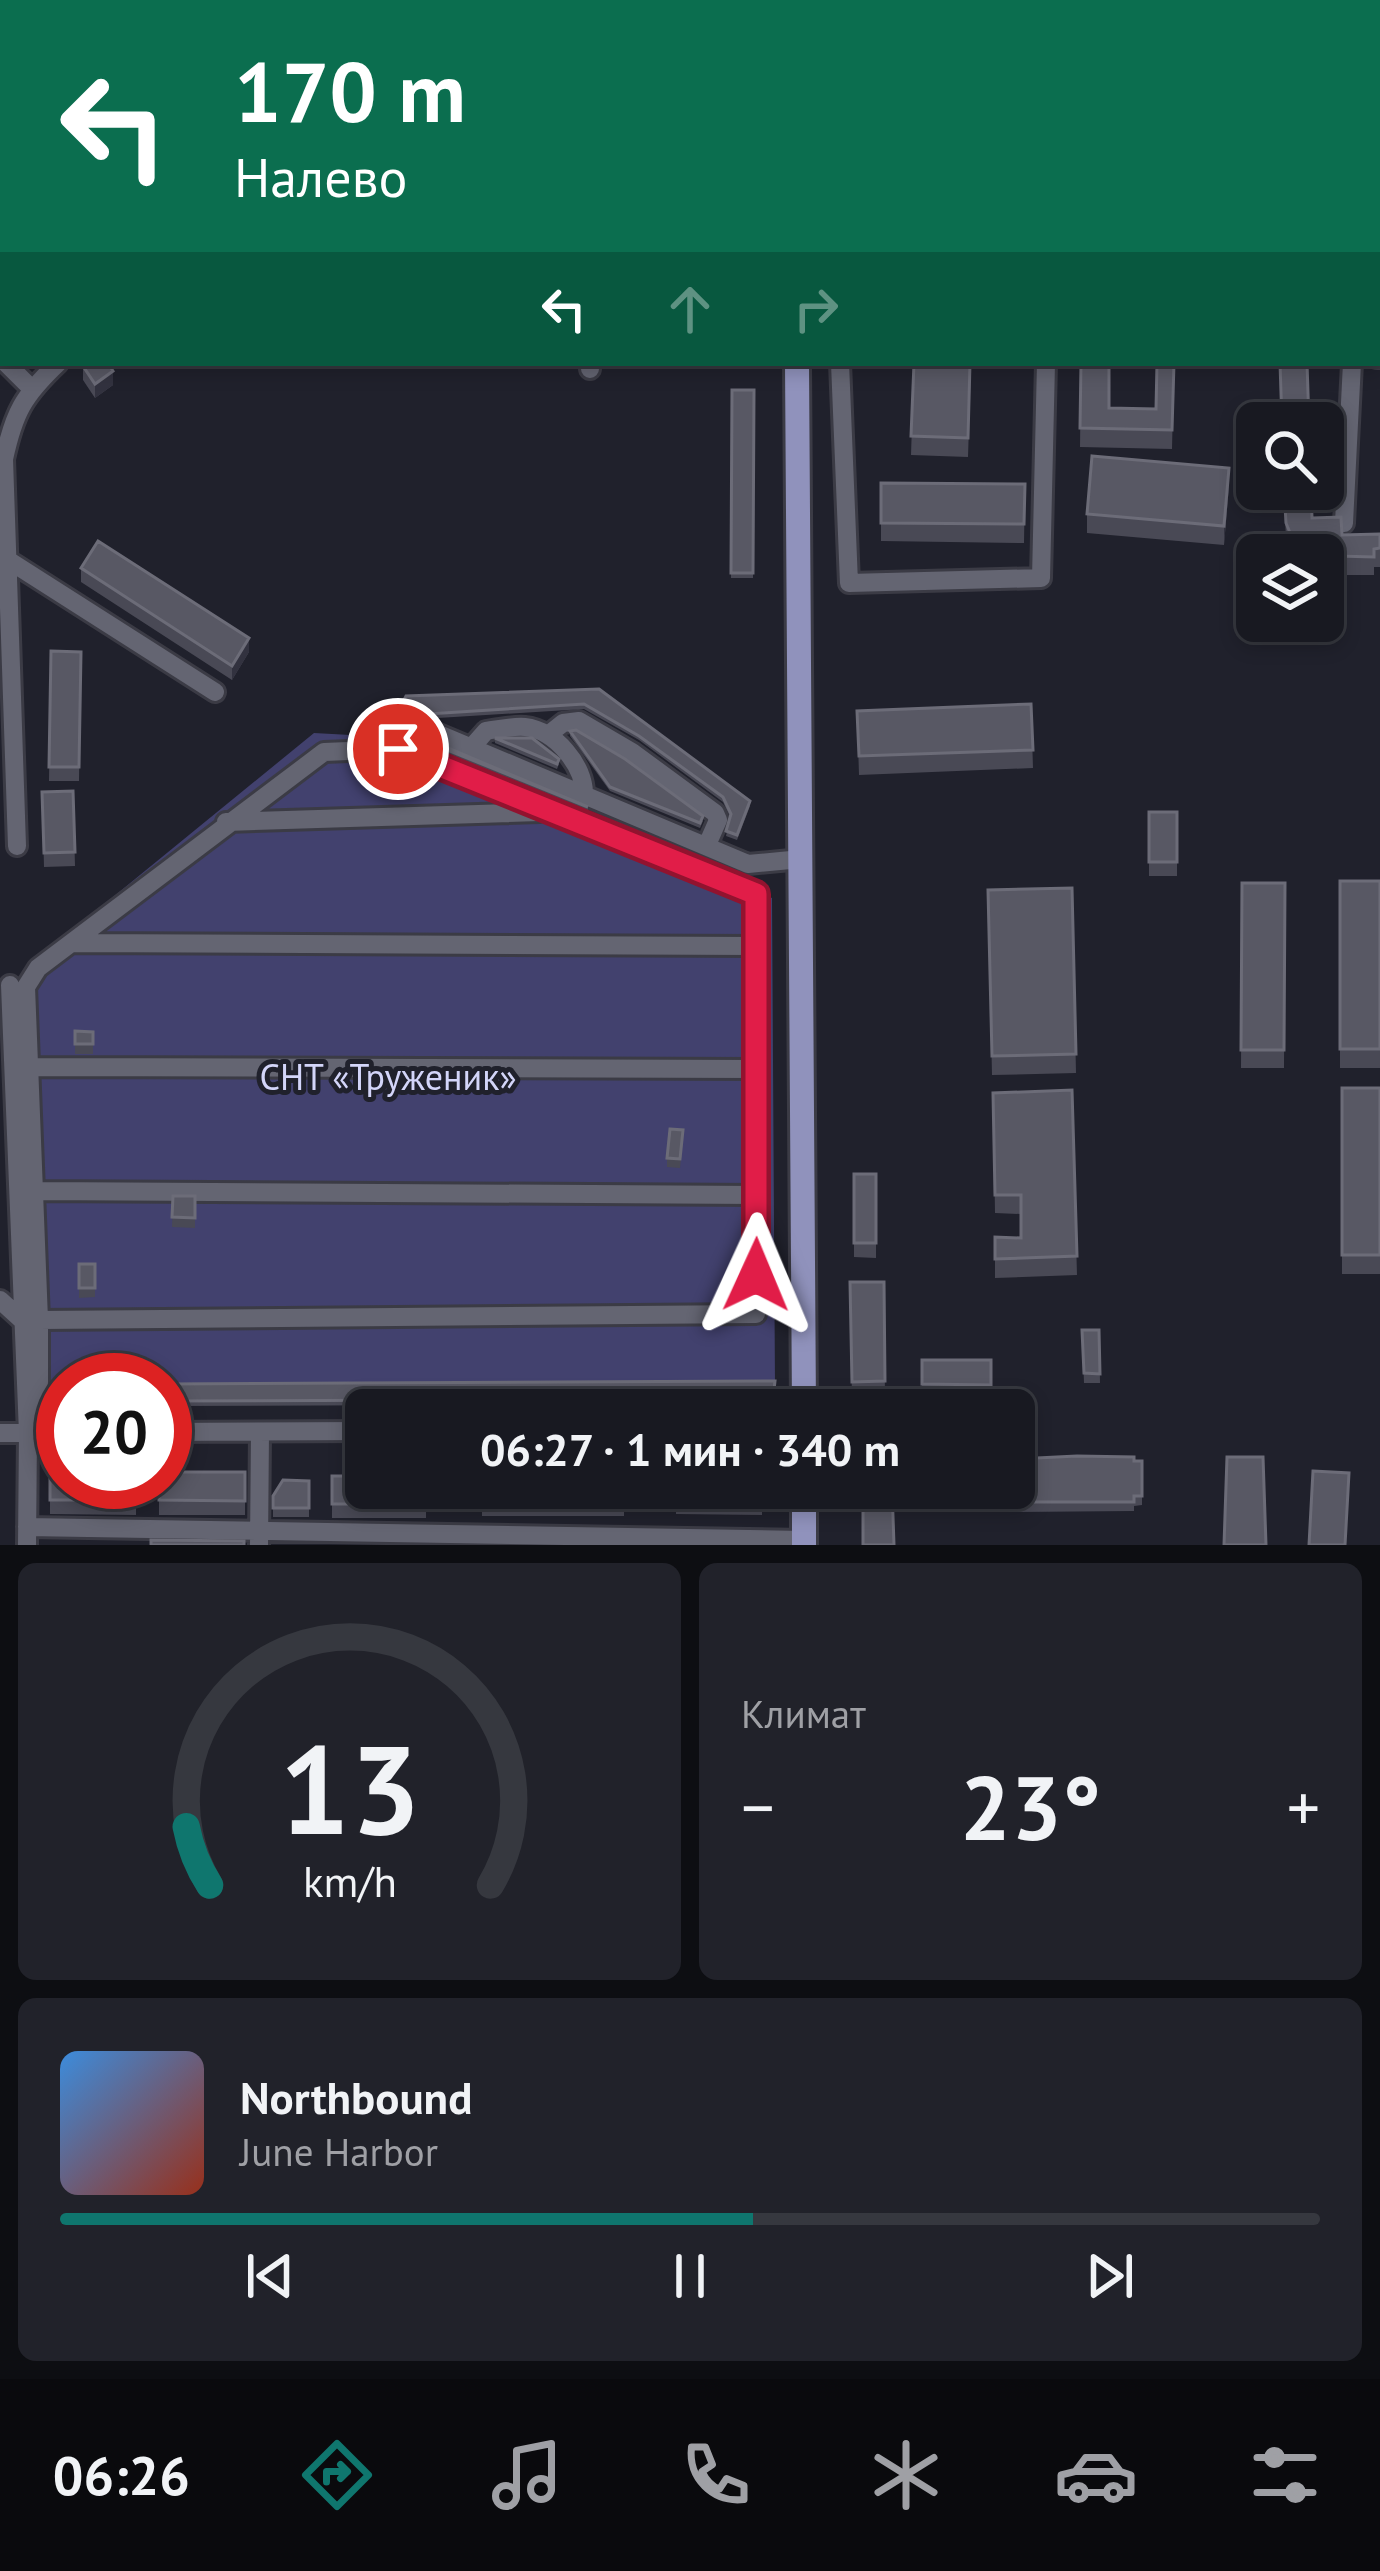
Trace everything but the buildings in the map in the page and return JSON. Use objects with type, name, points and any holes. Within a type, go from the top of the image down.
[{"type":"main road","points":[[797,366],[804,1389]]},
{"type":"main road","points":[[804,1509],[804,1542]]},
{"type":"street","points":[[9,366],[31,388]]},
{"type":"street","points":[[17,846],[4,442],[31,388],[55,366]]},
{"type":"street","points":[[840,366],[849,583],[1041,578],[1046,366]]},
{"type":"street","points":[[1344,523],[1352,366]]},
{"type":"street","points":[[8,560],[215,692]]},
{"type":"street","points":[[548,735],[563,723],[579,721],[632,752],[715,812],[718,820],[706,845]]},
{"type":"street","points":[[471,748],[486,731],[525,727],[548,735],[576,764],[584,795]]},
{"type":"street","points":[[434,732],[748,864],[801,859]]},
{"type":"street","points":[[0,1300],[31,1320],[756,1314],[756,894],[398,749],[324,752],[38,968],[26,987],[35,1191],[31,1320],[28,1433],[27,1536],[804,1542]]},
{"type":"street","points":[[226,822],[548,812]]},
{"type":"street","points":[[73,943],[754,946]]},
{"type":"street","points":[[10,985],[31,1320]]},
{"type":"street","points":[[30,1067],[756,1069]]},
{"type":"street","points":[[35,1191],[757,1196]]},
{"type":"street","points":[[192,1432],[345,1431]]},
{"type":"street","points":[[0,1432],[36,1433]]},
{"type":"street","points":[[259,1538],[260,1432]]},
{"type":"green space","name":"СНТ «Труженик»","points":[[314,733],[387,737],[772,898],[775,1385],[192,1388],[192,1353],[36,1353],[34,1384],[19,981],[31,964]]},
{"type":"route","points":[[398,749],[756,894],[756,1275]]}]
